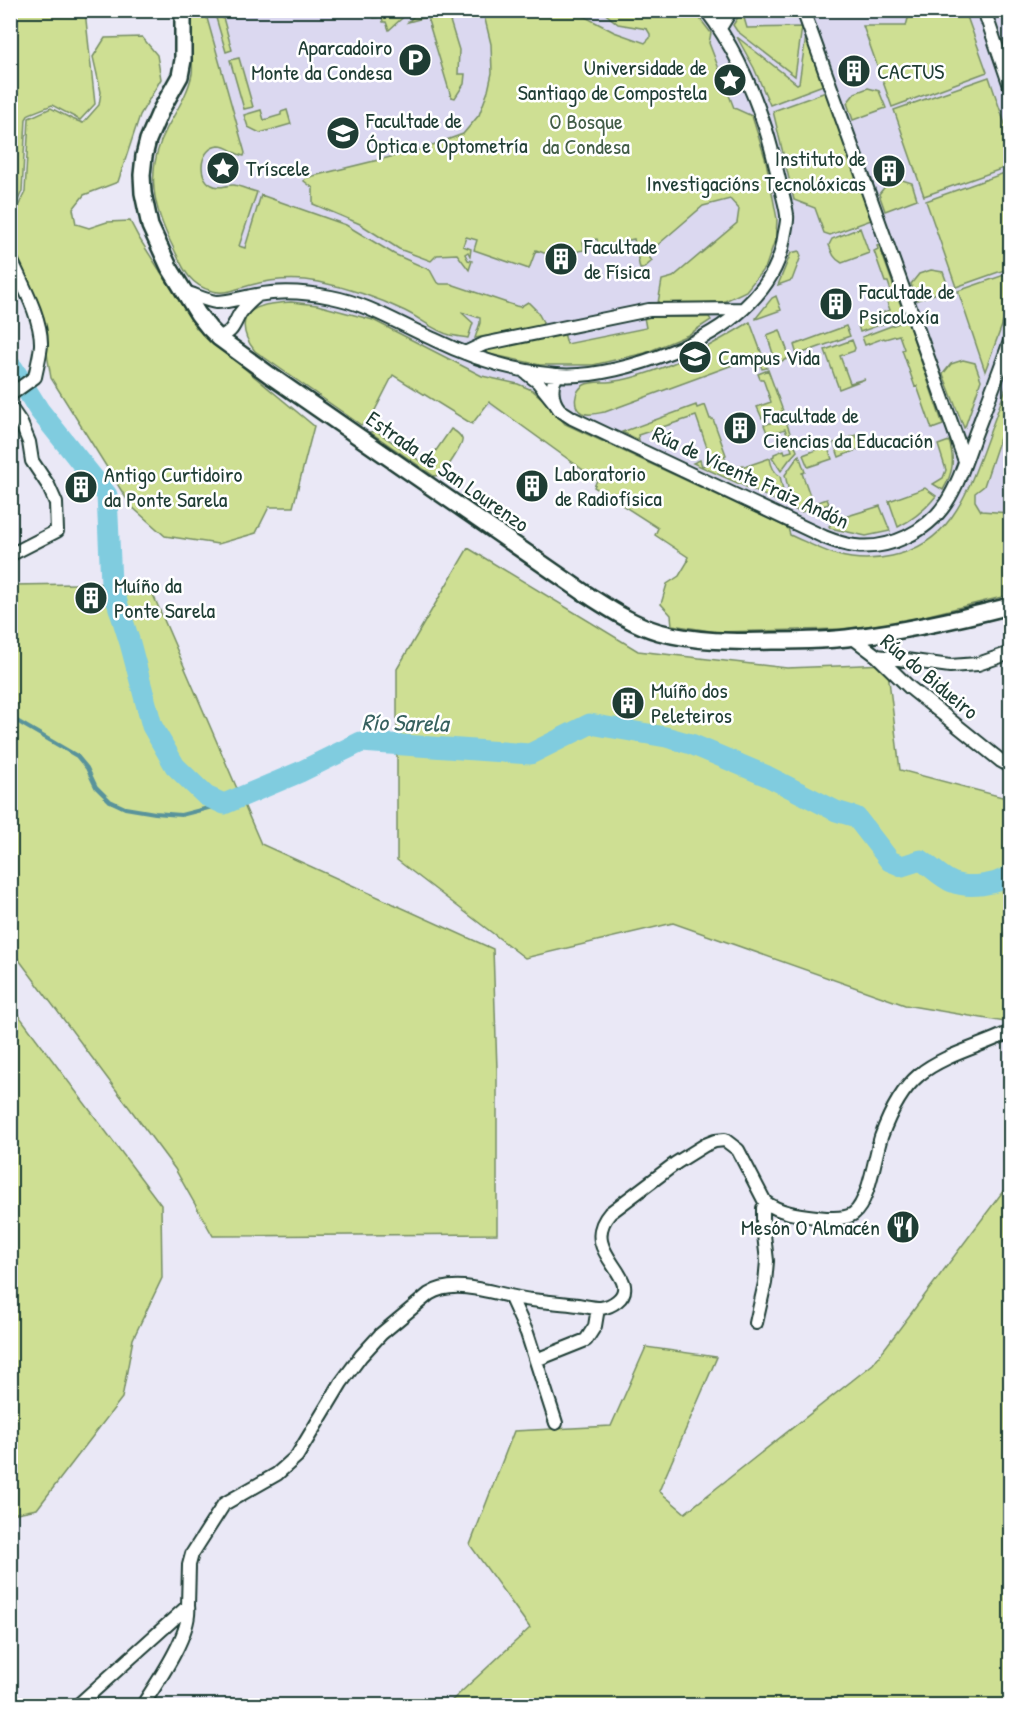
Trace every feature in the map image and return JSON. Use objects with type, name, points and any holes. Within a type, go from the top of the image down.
[{"type":"street","name":"Estrada de San Lourenzo","points":[[183,10],[183,60],[180,76],[148,140],[144,156],[142,175],[145,210],[169,267],[203,321],[219,338],[271,376],[583,592],[629,620],[657,631],[707,641],[853,638],[927,626],[1011,606]]},
{"type":"street","points":[[203,321],[206,308],[219,301],[275,292],[299,292],[332,297],[374,310],[434,340],[493,364],[558,375],[608,370],[650,360],[692,344],[724,325],[743,309],[765,285],[774,270],[782,250],[787,217],[772,149],[760,113],[744,73],[720,28],[706,10]]},
{"type":"street","points":[[720,28],[731,10]]},
{"type":"street","points":[[804,10],[965,461]]},
{"type":"street","points":[[984,10],[1011,86]]},
{"type":"street","points":[[10,257],[33,310],[41,344],[35,378],[10,394]]},
{"type":"street","points":[[185,292],[231,304],[238,316]]},
{"type":"street","points":[[219,338],[229,333],[238,316],[258,295]]},
{"type":"street","points":[[465,353],[484,344],[649,310],[743,309]]},
{"type":"street","name":"Rúa de Vicente Fraiz Andón","points":[[521,370],[538,382],[560,410],[572,418],[824,537],[855,546],[888,544],[906,537],[927,524],[945,506],[965,461],[1011,341]]},
{"type":"street","points":[[558,375],[554,379],[553,393],[560,410]]},
{"type":"street","points":[[558,375],[559,389],[565,407],[572,418]]},
{"type":"street","points":[[10,407],[21,423],[29,442],[32,461],[48,485],[56,503],[57,531],[10,555]]},
{"type":"street","name":"Rúa do Bidueiro","points":[[853,638],[1001,761],[1011,766]]},
{"type":"street","points":[[877,656],[950,666],[978,664],[1011,653]]},
{"type":"street","points":[[142,1706],[176,1650],[186,1627],[189,1614],[189,1565],[192,1554],[224,1504],[277,1474],[297,1456],[345,1376],[381,1334],[429,1294],[450,1286],[598,1308],[610,1306],[624,1295],[626,1289],[600,1241],[600,1227],[605,1219],[650,1182],[705,1145],[715,1141],[725,1140],[738,1150],[766,1203],[779,1210],[804,1216],[827,1218],[853,1214],[865,1196],[881,1138],[892,1109],[907,1088],[919,1075],[942,1061],[1011,1032]]},
{"type":"street","points":[[756,1323],[765,1283],[767,1261],[763,1217],[763,1208],[766,1203]]},
{"type":"street","points":[[510,1296],[528,1333],[555,1423]]},
{"type":"street","points":[[536,1360],[586,1340],[596,1326],[598,1308]]},
{"type":"street","points":[[76,1706],[188,1606]]},
{"type":"shaded area","name":"Campus Vida","points":[[192,11],[1010,11],[1010,595],[900,622],[541,430],[216,284],[177,111],[195,74]]},
{"type":"green space","points":[[11,10],[85,11],[95,104],[80,120],[52,105],[29,114],[26,119],[22,191],[11,216]]},
{"type":"green space","points":[[420,10],[447,11],[459,50],[458,74],[465,74],[464,84],[455,98],[451,97],[427,17],[408,22]]},
{"type":"green space","points":[[192,11],[205,11],[245,153],[244,156],[223,146],[213,148],[208,151],[202,163],[204,176],[215,186],[234,185],[257,192],[239,246],[245,248],[261,195],[346,225],[394,254],[430,270],[440,284],[451,284],[520,307],[528,302],[537,311],[543,322],[542,326],[475,338],[480,318],[461,312],[473,323],[468,338],[444,333],[405,311],[374,298],[319,282],[277,280],[222,292],[204,288],[192,280],[180,263],[161,219],[156,204],[154,174],[155,159],[160,144],[185,95],[192,74]]},
{"type":"green space","points":[[214,11],[234,11],[222,14],[232,50],[226,52]]},
{"type":"green space","points":[[372,11],[410,11],[389,30],[382,17],[374,18]]},
{"type":"green space","name":"O Bosque da Condesa","points":[[483,11],[574,11],[614,32],[645,43],[650,38],[647,29],[618,24],[602,11],[694,11],[711,33],[709,43],[734,108],[752,116],[766,161],[777,219],[776,237],[766,266],[746,291],[723,302],[658,303],[662,280],[673,277],[737,223],[739,209],[730,199],[703,206],[647,254],[652,261],[640,269],[634,239],[599,247],[597,239],[583,241],[584,250],[552,256],[536,250],[529,269],[474,250],[477,240],[466,237],[463,246],[471,249],[470,256],[468,252],[465,254],[468,260],[472,261],[469,270],[457,254],[437,255],[431,261],[399,249],[360,224],[313,204],[313,188],[304,181],[305,178],[419,150],[463,134],[479,115],[492,73],[491,44]]},
{"type":"green space","points":[[742,11],[747,28],[802,27],[795,76],[737,31],[733,25]]},
{"type":"green space","points":[[910,11],[965,11],[987,72],[892,107],[863,26],[906,26]]},
{"type":"green space","points":[[806,36],[823,85],[770,105],[737,37],[797,84]]},
{"type":"green space","points":[[142,37],[157,55],[161,79],[140,115],[118,182],[84,195],[73,209],[76,224],[89,228],[107,222],[130,221],[197,329],[314,426],[293,507],[269,507],[256,533],[218,544],[165,536],[131,506],[51,378],[42,323],[11,243],[10,223],[25,192],[29,118],[51,108],[83,123],[99,105],[101,92],[93,57],[105,38]]},
{"type":"green space","points":[[239,58],[253,107],[244,109],[230,60]]},
{"type":"green space","points":[[989,77],[1010,139],[1010,166],[924,196],[894,110]]},
{"type":"green space","points":[[868,88],[879,91],[886,108],[853,120],[847,103],[855,93]]},
{"type":"green space","points":[[826,92],[871,220],[830,235],[824,233],[815,208],[794,200],[773,111]]},
{"type":"green space","points":[[261,110],[264,120],[281,115],[281,112],[287,110],[291,124],[260,133],[248,127],[244,115]]},
{"type":"green space","points":[[1010,171],[1010,268],[956,287],[926,201]]},
{"type":"green space","points":[[899,179],[912,183],[917,199],[885,211],[879,194],[887,184]]},
{"type":"green space","points":[[860,228],[869,253],[842,263],[831,251],[829,245],[832,239]]},
{"type":"green space","points":[[879,245],[895,290],[891,291],[888,282],[885,282],[874,251]]},
{"type":"green space","points":[[799,251],[801,256],[792,280],[778,285],[791,253]]},
{"type":"green space","points":[[931,270],[943,272],[949,289],[917,300],[911,284],[919,274]]},
{"type":"green space","points":[[1010,273],[1010,304],[985,371],[958,291]]},
{"type":"green space","points":[[896,293],[905,316],[860,332],[857,322],[890,310],[885,297]]},
{"type":"green space","points":[[776,296],[781,310],[756,319],[772,298]]},
{"type":"green space","points":[[291,302],[317,305],[373,320],[482,376],[518,384],[532,390],[565,424],[788,528],[790,535],[831,553],[858,559],[892,556],[911,550],[941,530],[952,517],[969,486],[1010,377],[1010,408],[984,486],[975,493],[975,501],[981,511],[1010,513],[1010,595],[900,622],[841,629],[717,632],[672,625],[671,615],[661,604],[667,584],[679,576],[688,557],[655,535],[658,528],[594,487],[597,480],[489,402],[472,424],[393,375],[371,418],[361,425],[255,351],[247,338],[245,319],[254,309]]},
{"type":"green space","points":[[644,317],[709,317],[711,320],[688,335],[645,353],[593,365],[540,365],[487,352],[488,349],[564,333],[567,344],[646,328]]},
{"type":"green space","points":[[907,320],[943,425],[932,429],[902,350],[904,349],[899,335],[865,345],[862,337]]},
{"type":"green space","points":[[750,322],[767,368],[762,369],[757,356],[605,412],[585,414],[577,407],[576,395],[584,385],[627,379],[668,366],[710,346]]},
{"type":"green space","points":[[846,326],[850,336],[797,355],[794,345]]},
{"type":"green space","points":[[780,330],[790,358],[776,363],[767,335]]},
{"type":"green space","points":[[852,340],[854,351],[840,356],[850,383],[865,379],[839,389],[825,350]]},
{"type":"green space","points":[[963,360],[975,363],[981,380],[964,428],[943,374],[951,364]]},
{"type":"green space","points":[[768,370],[783,411],[762,418],[757,407],[771,402],[763,379],[760,379],[758,374]]},
{"type":"green space","points":[[696,405],[697,408],[705,405],[710,419],[713,419],[729,470],[770,458],[773,468],[780,476],[786,505],[693,463],[700,460],[702,466],[712,462],[696,416],[638,435],[639,440],[622,432]]},
{"type":"green space","points":[[785,418],[792,439],[789,440],[785,429],[768,435],[764,425]]},
{"type":"green space","points":[[451,429],[460,436],[462,442],[443,473],[434,476],[370,432],[376,431],[426,465]]},
{"type":"green space","points":[[856,435],[861,448],[839,457],[834,443]]},
{"type":"green space","points":[[949,441],[952,466],[943,490],[933,484],[943,478],[946,470],[938,445]]},
{"type":"green space","points":[[794,443],[797,451],[781,471],[772,457],[784,450],[785,453],[792,451],[790,444]]},
{"type":"green space","points":[[827,446],[832,459],[808,467],[803,455]]},
{"type":"green space","points":[[799,455],[805,472],[802,473],[813,504],[827,499],[829,504],[801,512],[793,509],[785,475]]},
{"type":"green space","points":[[925,488],[936,496],[919,514],[898,527],[889,501]]},
{"type":"green space","points":[[880,506],[890,531],[866,536],[829,526],[838,519]]},
{"type":"green space","points":[[468,548],[638,651],[787,668],[887,664],[900,770],[1010,799],[1010,1014],[1005,1022],[905,1005],[673,923],[525,958],[397,860],[397,669]]},
{"type":"green space","points":[[148,583],[261,844],[493,949],[497,1070],[497,1234],[213,1236],[175,1169],[11,949],[11,585]]},
{"type":"green space","points":[[11,1005],[161,1205],[162,1278],[133,1339],[122,1398],[37,1509],[11,1514]]},
{"type":"green space","points":[[1010,1182],[1010,1705],[447,1705],[530,1628],[470,1545],[514,1431],[611,1426],[646,1347],[717,1357],[659,1491],[685,1513],[873,1364]]},
{"type":"waterway","name":"Río Sarela","points":[[10,367],[13,368],[39,410],[107,495],[111,583],[152,726],[175,766],[206,796],[224,804],[300,772],[361,742],[530,754],[590,724],[666,737],[691,744],[767,776],[836,811],[856,817],[890,861],[902,866],[921,860],[948,880],[966,885],[990,883],[1010,875]]},
{"type":"waterway","points":[[10,717],[77,756],[87,768],[96,787],[110,801],[125,808],[181,815],[224,804]]},
{"type":"place","name":"Aparcadoiro Monte da Condesa","points":[[415,60]]},
{"type":"place","name":"CACTUS","points":[[854,71]]},
{"type":"place","name":"Universidade de Santiago de Compostela","points":[[730,80]]},
{"type":"place","name":"Facultade de Óptica e Optometría","points":[[343,133]]},
{"type":"place","name":"Tríscele","points":[[223,168]]},
{"type":"place","name":"Instituto de Investigacións Tecnolóxicas","points":[[889,171]]},
{"type":"place","name":"Facultade de Física","points":[[561,259]]},
{"type":"place","name":"Facultade de Psicoloxía","points":[[836,304]]},
{"type":"place","name":"Campus Vida","points":[[695,357]]},
{"type":"place","name":"Facultade de Ciencias da Educación","points":[[740,428]]},
{"type":"place","name":"Laboratorio de Radiofísica","points":[[532,486]]},
{"type":"place","name":"Antigo Curtidoiro da Ponte Sarela","points":[[81,487]]},
{"type":"place","name":"Muíño da Ponte Sarela","points":[[91,598]]},
{"type":"place","name":"Muíño dos Peleteiros","points":[[628,703]]},
{"type":"place","name":"Mesón O Almacén","points":[[903,1227]]}]
